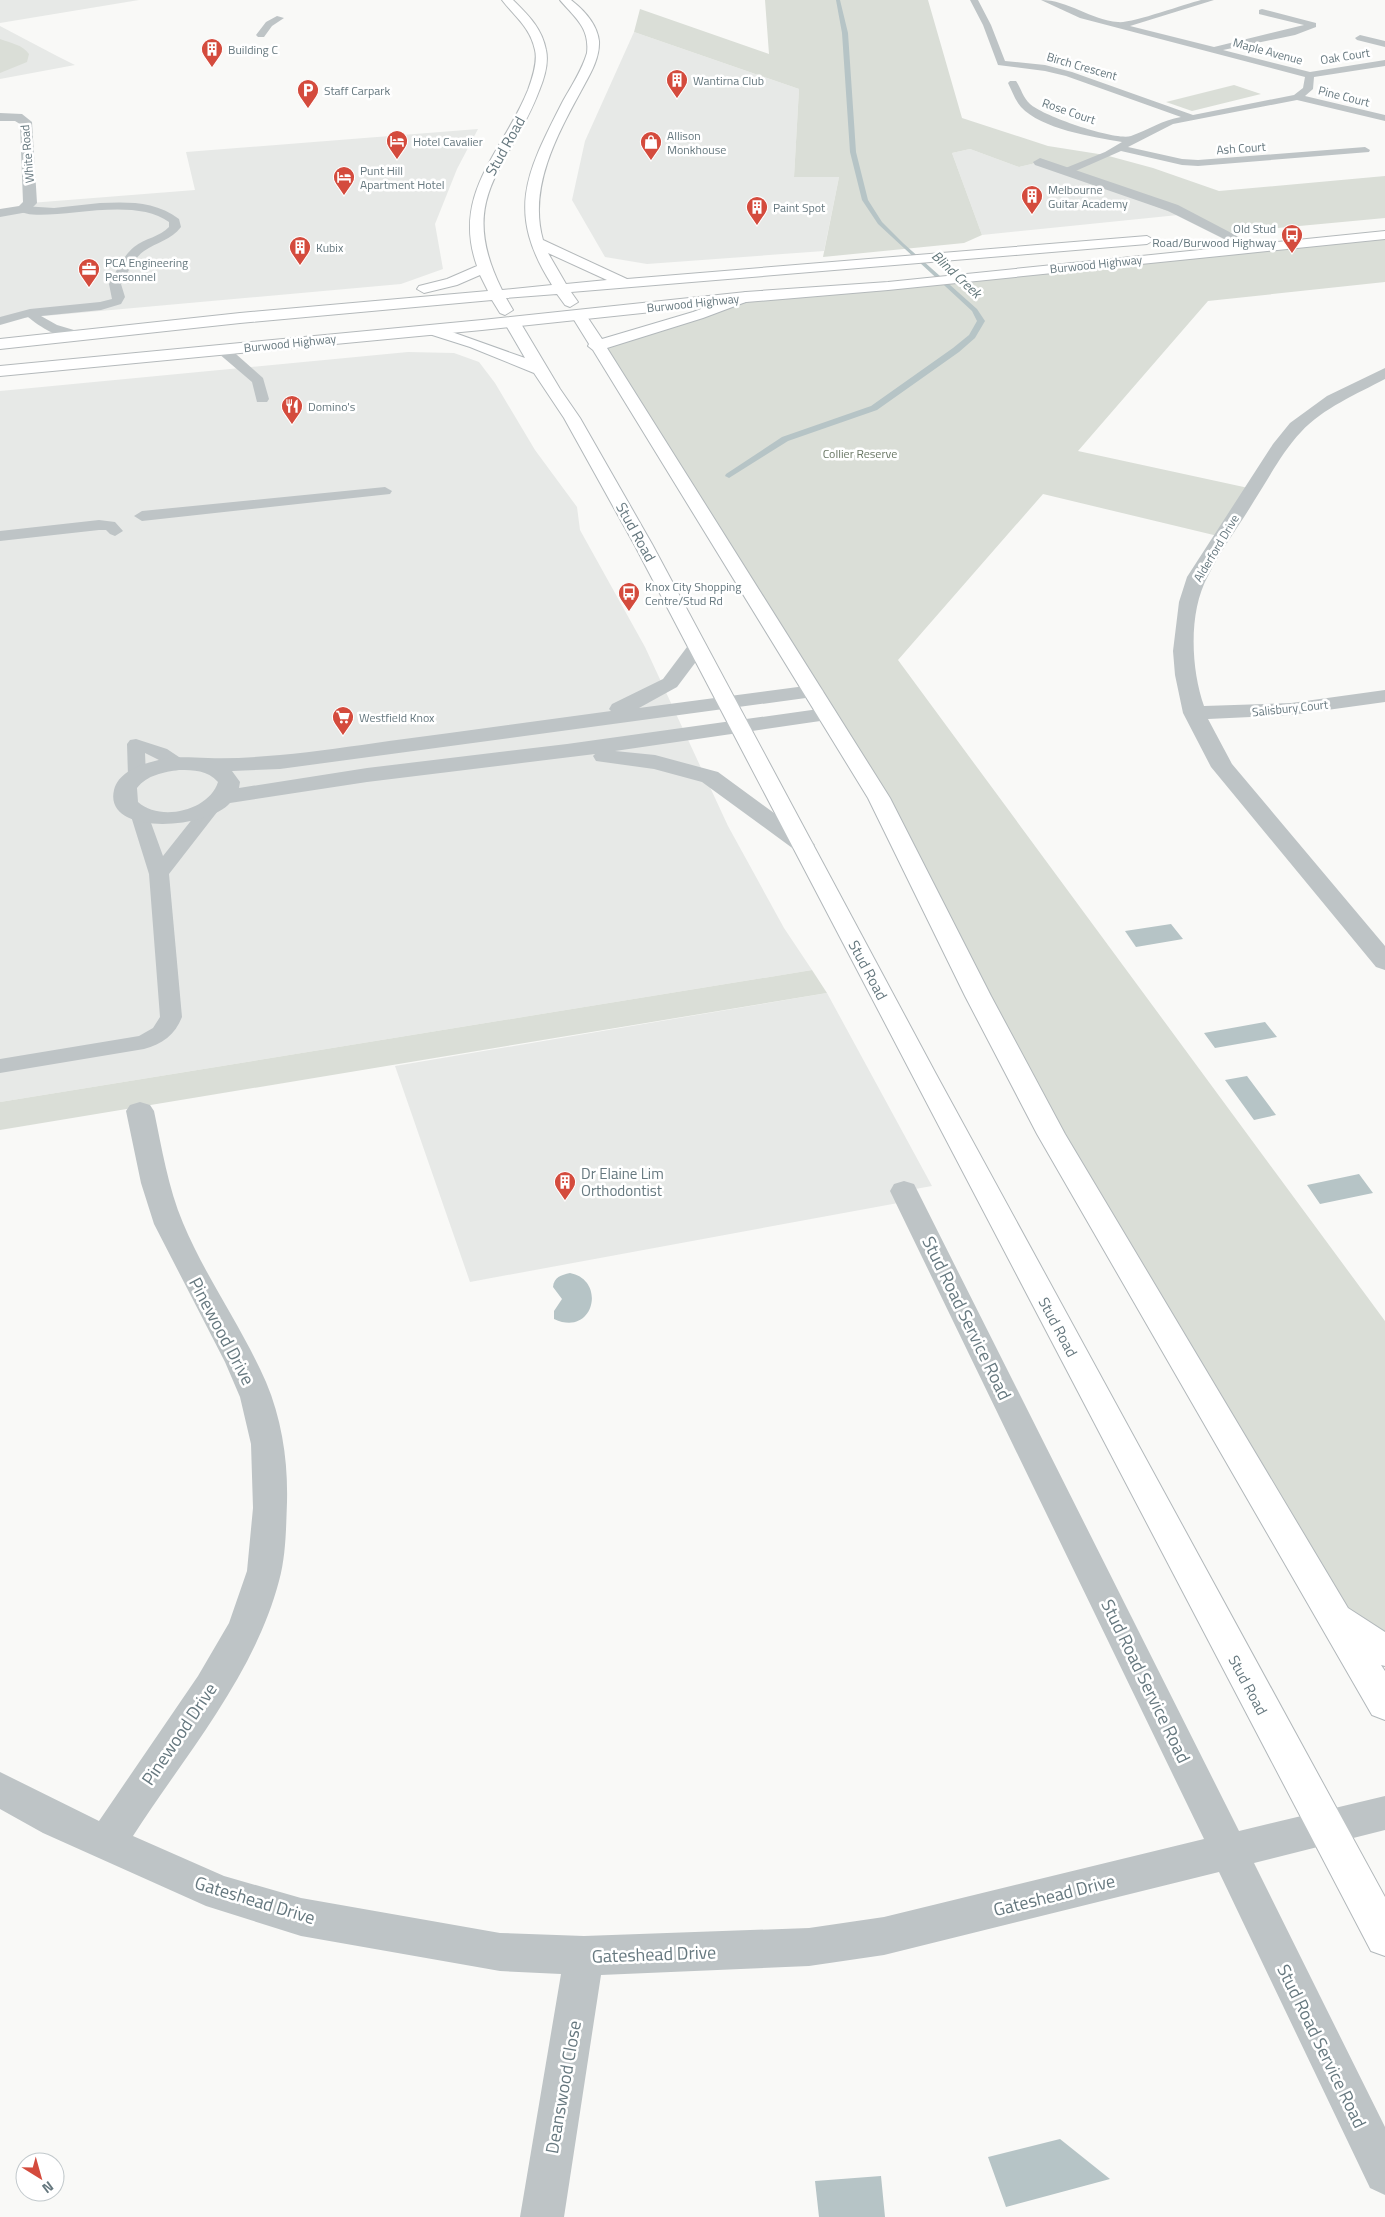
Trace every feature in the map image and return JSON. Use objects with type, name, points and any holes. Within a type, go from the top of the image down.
[{"type":"main road","name":"Stud Road","points":[[507,0],[521,13],[535,31],[541,48],[541,69],[531,99],[488,173],[480,197],[476,241],[484,268],[539,369],[587,443],[803,845],[1325,1828],[1385,1937]]},
{"type":"main road","points":[[565,0],[574,7],[585,21],[592,35],[593,47],[586,69],[559,122],[538,170],[531,217],[536,242],[596,346],[670,460],[887,811],[978,996],[1050,1134],[1385,1704]]},
{"type":"main road","points":[[1196,235],[1254,230]]},
{"type":"main road","name":"Burwood Highway","points":[[0,370],[432,330],[746,297],[904,284],[1385,235]]},
{"type":"main road","name":"Burwood Highway","points":[[0,344],[562,288],[1158,239]]},
{"type":"main road","points":[[536,242],[625,283]]},
{"type":"main road","points":[[337,309],[439,286],[484,268]]},
{"type":"main road","points":[[596,346],[698,315],[746,297]]},
{"type":"main road","points":[[432,330],[539,369]]},
{"type":"main road","points":[[1333,1616],[1385,1651]]},
{"type":"street","name":"White Road","points":[[0,117],[18,117],[26,122],[30,203],[23,209]]},
{"type":"street","points":[[1040,162],[1173,208],[1253,248]]},
{"type":"street","points":[[0,213],[23,209]]},
{"type":"street","name":"Alderford Drive","points":[[1385,373],[1333,400],[1296,427],[1279,448],[1197,577],[1188,601],[1183,627],[1185,675],[1194,713],[1211,750],[1234,784],[1385,962]]},
{"type":"street","points":[[604,718],[670,683],[697,647]]},
{"type":"street","name":"Salisbury Court","points":[[1194,713],[1291,709],[1385,696]]},
{"type":"street","points":[[820,703],[738,726],[567,751],[367,775],[218,802],[199,813],[176,817],[152,817],[139,813],[130,807],[125,800],[124,792],[137,776],[163,765],[179,763],[208,765],[280,762],[604,718],[727,704],[820,703]]},
{"type":"street","points":[[567,751],[655,762],[710,777],[803,845]]},
{"type":"street","points":[[208,765],[226,775],[229,782],[218,802]]},
{"type":"street","name":"Pinewood Drive","points":[[107,1843],[226,1664],[249,1616],[262,1581],[268,1548],[271,1487],[269,1452],[263,1418],[251,1384],[237,1354],[191,1272],[169,1224],[155,1178],[140,1112]]},
{"type":"street","name":"Stud Road Service Road","points":[[904,1190],[1385,2173]]},
{"type":"street","name":"Gateshead Drive","points":[[0,1789],[58,1820],[220,1893],[301,1917],[500,1952],[584,1956],[809,1947],[884,1936],[1385,1813]]},
{"type":"street","name":"Deanswood Close","points":[[542,2217],[584,1956]]},
{"type":"lane","name":"Birch Crescent","points":[[974,0],[987,25],[1001,63],[1036,66],[1070,74],[1133,94],[1190,118]]},
{"type":"lane","name":"Maple Avenue","points":[[1045,0],[1077,14],[1310,75],[1308,89],[1297,97]]},
{"type":"lane","points":[[1122,26],[1210,0]]},
{"type":"lane","points":[[1214,49],[1289,34],[1313,25],[1262,12]]},
{"type":"lane","points":[[261,35],[269,24],[280,18]]},
{"type":"lane","name":"Oak Court","points":[[1360,38],[1385,44]]},
{"type":"lane","name":"Oak Court","points":[[1310,75],[1385,63]]},
{"type":"lane","name":"Rose Court","points":[[1013,83],[1021,101],[1034,112],[1078,128],[1131,140]]},
{"type":"lane","points":[[1067,171],[1120,148],[1131,140],[1160,126],[1190,118],[1297,97]]},
{"type":"lane","name":"Pine Court","points":[[1297,97],[1385,118]]},
{"type":"lane","name":"Ash Court","points":[[1120,148],[1182,162],[1198,163],[1365,150]]},
{"type":"lane","points":[[0,321],[30,313],[110,304],[119,299],[115,284],[139,250],[174,230],[176,223],[172,218],[161,212],[137,206],[52,211],[23,209]]},
{"type":"lane","points":[[30,313],[54,329],[79,336]]},
{"type":"lane","points":[[223,350],[258,381],[262,399]]},
{"type":"lane","points":[[142,516],[385,491]]},
{"type":"lane","points":[[0,536],[99,524],[110,526],[115,531]]},
{"type":"lane","points":[[159,874],[218,802]]},
{"type":"lane","points":[[0,1066],[126,1046],[158,1036],[168,1027],[171,1017],[159,874],[139,813]]},
{"type":"shaded area","points":[[0,0],[139,0],[0,23]]},
{"type":"shaded area","points":[[0,26],[57,56],[75,65],[0,79]]},
{"type":"shaded area","points":[[634,32],[799,89],[794,177],[839,177],[824,251],[647,264],[605,257],[572,200],[585,141]]},
{"type":"shaded area","points":[[478,129],[457,169],[435,224],[443,269],[401,284],[0,320],[0,213],[30,203],[195,190],[186,152]]},
{"type":"shaded area","points":[[970,149],[1019,167],[1040,162],[1188,214],[982,235],[952,153]]},
{"type":"shaded area","name":"Westfield Knox","points":[[408,352],[454,353],[479,362],[495,383],[535,450],[577,507],[580,530],[645,647],[728,826],[784,928],[812,970],[0,1102],[0,391]]},
{"type":"shaded area","points":[[1171,924],[1183,939],[1136,947],[1125,931]]},
{"type":"shaded area","points":[[827,993],[932,1186],[904,1191],[909,1201],[470,1282],[395,1066]]},
{"type":"shaded area","points":[[1265,1022],[1277,1037],[1215,1048],[1204,1033]]},
{"type":"shaded area","points":[[1247,1076],[1276,1115],[1254,1120],[1225,1080]]},
{"type":"shaded area","points":[[1359,1174],[1373,1193],[1320,1204],[1307,1185]]},
{"type":"shaded area","points":[[570,1273],[582,1278],[589,1286],[592,1296],[591,1306],[586,1315],[579,1321],[568,1323],[554,1319],[554,1311],[562,1299],[553,1287],[558,1277]]},
{"type":"shaded area","points":[[1060,2139],[1110,2179],[1006,2207],[988,2157]]},
{"type":"shaded area","points":[[881,2176],[885,2217],[819,2217],[815,2181]]},
{"type":"green space","points":[[765,0],[928,0],[962,118],[1048,146],[1105,155],[1153,168],[1219,191],[1385,176],[1385,218],[1225,233],[1040,162],[1019,167],[970,149],[952,153],[982,235],[964,243],[823,257],[839,177],[794,177],[799,89],[634,32],[640,9],[769,54]]},
{"type":"green space","points":[[0,39],[23,48],[29,54],[27,62],[0,73]]},
{"type":"green space","points":[[1234,85],[1261,94],[1192,111],[1166,102]]},
{"type":"green space","name":"Collier Reserve","points":[[1385,235],[1385,282],[1208,301],[1078,451],[1253,489],[1222,537],[1043,494],[898,660],[1385,1321],[1385,1651],[1333,1616],[1139,1282],[887,811],[596,346],[746,297]]},
{"type":"green space","points":[[812,970],[827,993],[0,1130],[0,1102]]},
{"type":"waterway","name":"Blind Creek","points":[[729,476],[785,439],[874,408],[956,350],[972,336],[981,321],[975,310],[880,223],[865,200],[853,152],[845,33],[838,0]]},
{"type":"place","name":"Building C","points":[[212,68]]},
{"type":"place","name":"Wantirna Club","points":[[677,99]]},
{"type":"place","name":"Staff Carpark","points":[[308,109]]},
{"type":"place","name":"Hotel Cavalier","points":[[397,160]]},
{"type":"place","name":"Allison Monkhouse","points":[[651,161]]},
{"type":"place","name":"Punt Hill Apartment Hotel","points":[[344,196]]},
{"type":"place","name":"Melbourne Guitar Academy","points":[[1032,215]]},
{"type":"place","name":"Paint Spot","points":[[757,226]]},
{"type":"place","name":"Old Stud Road/Burwood Highway","points":[[1292,254]]},
{"type":"place","name":"Kubix","points":[[300,266]]},
{"type":"place","name":"PCA Engineering Personnel","points":[[89,288]]},
{"type":"place","name":"Domino's","points":[[292,425]]},
{"type":"place","name":"Knox City Shopping Centre/Stud Rd","points":[[629,612]]},
{"type":"place","name":"Westfield Knox","points":[[343,736]]},
{"type":"place","name":"Dr Elaine Lim Orthodontist","points":[[565,1201]]}]
